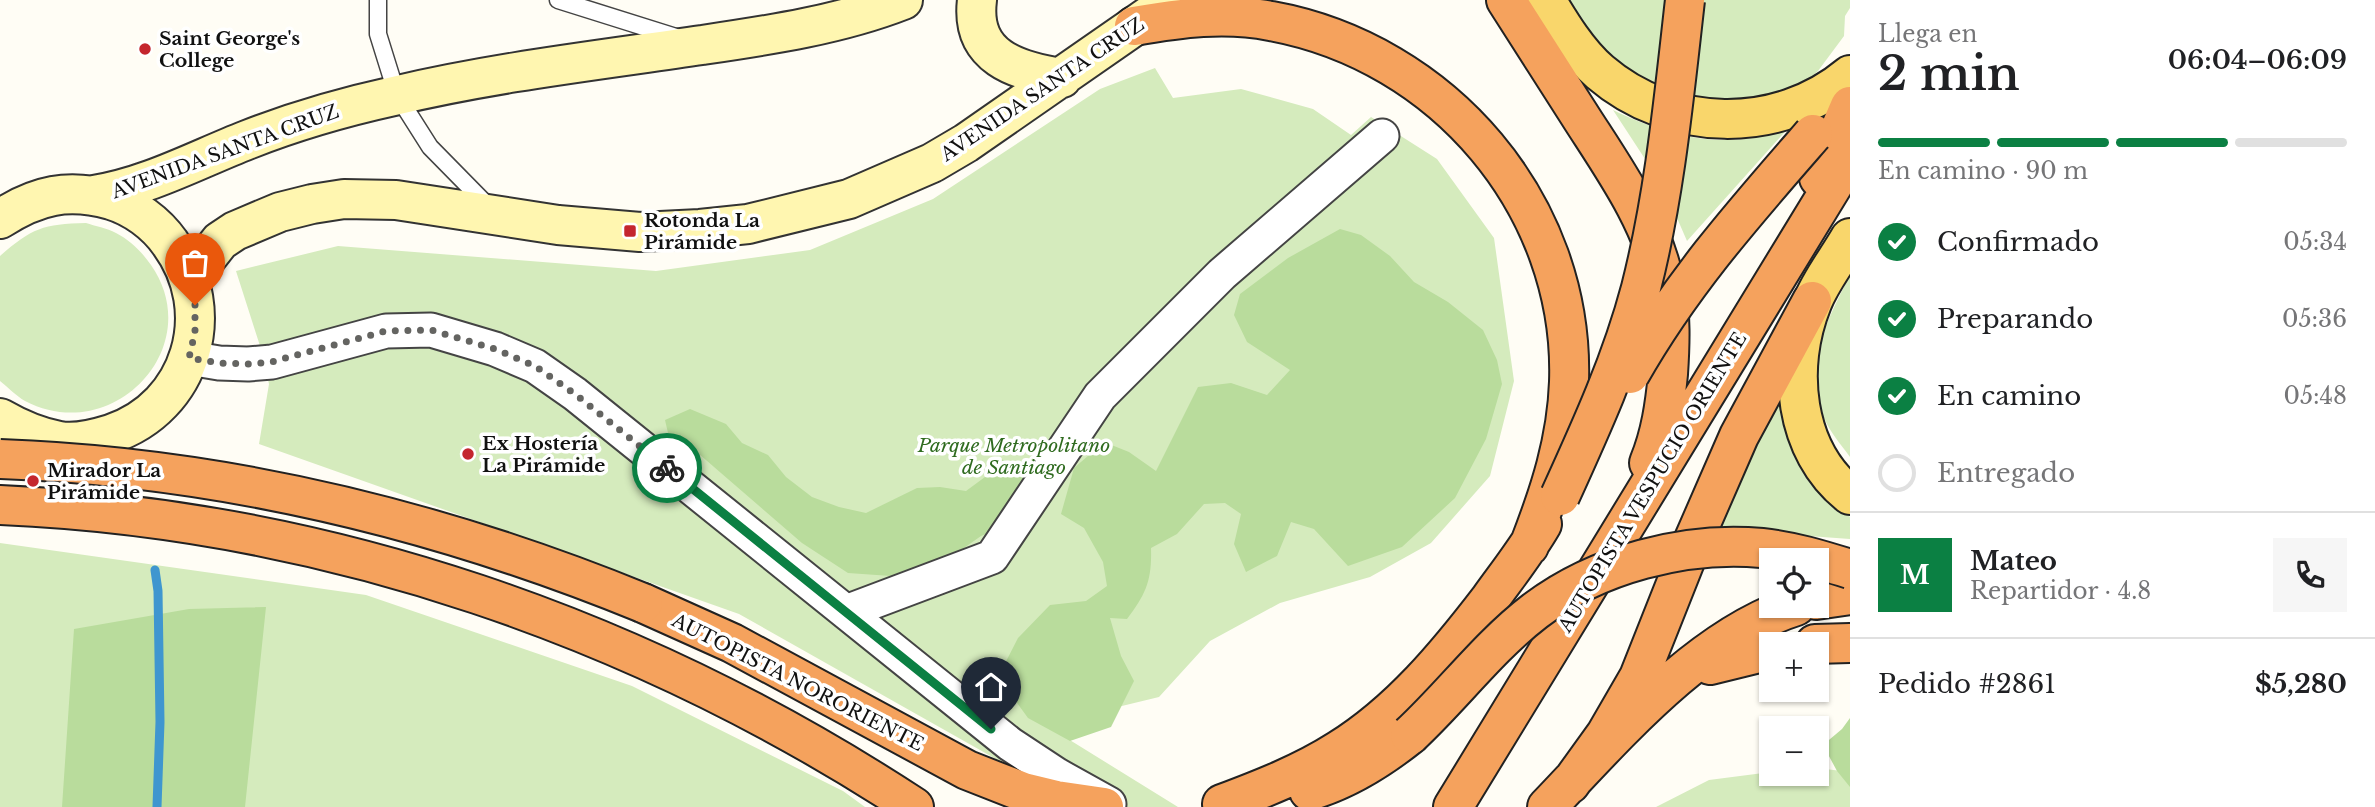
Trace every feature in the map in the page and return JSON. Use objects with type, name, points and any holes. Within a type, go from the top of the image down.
[{"type":"highway","points":[[1506,0],[1634,200],[1665,283],[1670,322],[1670,355],[1658,440],[1616,542]]},
{"type":"highway","points":[[1545,521],[1603,399],[1640,289],[1665,168],[1685,0]]},
{"type":"highway","points":[[1134,26],[1191,16],[1231,16],[1283,23],[1345,42],[1415,79],[1474,131],[1499,161],[1532,217],[1552,265],[1568,342],[1566,420],[1545,521]]},
{"type":"highway","points":[[1206,805],[1265,788],[1339,751],[1377,722],[1442,659],[1545,521],[1596,437],[1644,349],[1675,301],[1723,239],[1813,134],[1850,82]]},
{"type":"highway","points":[[1752,318],[1795,236],[1850,106]]},
{"type":"highway","name":"AUTOPISTA VESPUCIO ORIENTE","points":[[1453,807],[1850,157]]},
{"type":"highway","points":[[1558,795],[1606,734],[1639,677],[1739,436],[1812,302]]},
{"type":"highway","name":"AUTOPISTA NORORIENTE","points":[[0,459],[170,473],[257,487],[331,502],[501,549],[643,603],[732,643],[934,753],[992,781],[1056,800],[1104,807]]},
{"type":"highway","points":[[0,505],[117,514],[209,526],[334,552],[434,579],[522,608],[629,652],[734,702],[914,807]]},
{"type":"highway","points":[[1206,805],[1275,799],[1316,789],[1368,765],[1410,735],[1493,648],[1521,623],[1567,590],[1624,565],[1685,551],[1740,547],[1784,552],[1850,569]]},
{"type":"highway","points":[[1829,598],[1850,595]]},
{"type":"highway","points":[[1558,795],[1625,726],[1674,682],[1731,637],[1767,618]]},
{"type":"highway","points":[[1829,644],[1850,643]]},
{"type":"highway","points":[[1674,682],[1711,664],[1759,653]]},
{"type":"main road","points":[[1546,0],[1581,52],[1599,71],[1643,100],[1693,117],[1723,120],[1782,112],[1810,101],[1850,75]]},
{"type":"main road","points":[[1850,238],[1812,302],[1800,349],[1798,374],[1803,423],[1811,445],[1822,466],[1837,485],[1850,495]]},
{"type":"street","name":"AVENIDA SANTA CRUZ","points":[[94,195],[121,191],[155,179],[296,121],[397,95],[461,82],[774,34],[841,10],[903,0]]},
{"type":"street","points":[[977,0],[977,20],[981,35],[996,55],[1008,64],[1024,70],[1062,78]]},
{"type":"street","name":"AVENIDA SANTA CRUZ","points":[[190,279],[220,241],[234,231],[268,216],[312,204],[344,199],[396,200],[558,225],[640,232],[748,224],[849,199],[932,163],[966,143],[1172,0]]},
{"type":"street","points":[[846,612],[992,557],[1100,396],[1223,274],[1382,136]]},
{"type":"street","points":[[0,219],[23,204],[58,195],[94,195],[120,203],[143,216],[163,233],[179,254],[190,279],[195,305],[195,332],[189,358],[175,387],[153,411],[125,429],[94,440],[62,441],[37,448],[0,465]]},
{"type":"street","points":[[189,358],[219,363],[271,362],[386,331],[431,330],[495,349],[535,366],[575,394],[1010,744],[1057,775],[1115,807]]},
{"type":"street","points":[[0,418],[27,433],[62,441]]},
{"type":"lane","points":[[378,0],[379,34],[397,95],[430,147],[498,216]]},
{"type":"lane","points":[[558,0],[701,45]]},
{"type":"green space","points":[[1564,0],[1850,0],[1850,8],[1845,16],[1844,36],[1818,71],[1802,86],[1761,105],[1679,101],[1614,63]]},
{"type":"green space","name":"Parque Metropolitano de Santiago","points":[[1155,68],[1173,98],[1241,89],[1313,109],[1351,135],[1371,117],[1437,159],[1494,238],[1514,381],[1490,476],[1431,543],[1370,577],[1280,603],[1210,641],[1159,697],[1064,720],[1052,729],[1178,807],[1081,807],[739,614],[259,444],[269,384],[261,349],[236,271],[338,246],[656,271],[810,250],[933,199],[1100,89]]},
{"type":"green space","points":[[1613,110],[1677,134],[1710,139],[1751,138],[1792,124],[1687,241],[1664,188]]},
{"type":"green space","points":[[86,223],[121,236],[151,265],[166,296],[168,327],[159,356],[142,381],[119,400],[90,411],[58,412],[25,401],[0,381],[0,256],[39,229]]},
{"type":"green space","points":[[1340,229],[1361,235],[1390,256],[1414,282],[1448,302],[1483,330],[1497,360],[1502,384],[1486,439],[1455,498],[1402,547],[1348,566],[1314,529],[1291,522],[1277,556],[1246,572],[1234,544],[1241,514],[1225,503],[1204,504],[1177,534],[1151,548],[1147,586],[1127,619],[1110,618],[1121,656],[1134,681],[1111,727],[1070,741],[1028,718],[998,677],[1018,638],[1050,605],[1086,601],[1107,586],[1103,562],[1084,528],[1061,514],[1074,468],[1104,442],[1129,452],[1156,471],[1198,387],[1231,383],[1267,395],[1290,370],[1247,342],[1234,315],[1240,294],[1288,258]]},
{"type":"green space","points":[[1850,274],[1850,457],[1828,426],[1819,405],[1815,367],[1824,330]]},
{"type":"green space","points":[[1780,380],[1830,497],[1850,517],[1850,539],[1713,529]]},
{"type":"green space","points":[[690,409],[726,424],[742,443],[768,455],[786,477],[812,497],[866,513],[917,488],[940,487],[966,491],[985,477],[1001,459],[1031,472],[998,529],[981,536],[941,564],[891,576],[848,573],[802,543],[699,454],[668,433],[665,420]]},
{"type":"green space","points":[[0,543],[366,595],[632,686],[843,791],[865,807],[0,807]]},
{"type":"green space","points":[[266,607],[245,807],[62,807],[74,629],[189,609]]},
{"type":"green space","points":[[1850,718],[1850,787],[1829,756],[1829,740]]},
{"type":"green space","points":[[1829,769],[1850,772],[1850,807],[1656,807],[1709,780],[1759,774],[1759,786],[1829,786]]},
{"type":"waterway","points":[[155,570],[158,591],[160,722],[157,807]]},
{"type":"way so far","points":[[195,305],[195,332],[189,358],[219,363],[271,362],[386,331],[431,330],[495,349],[535,366],[575,394],[667,468]]},
{"type":"place","name":"Saint George's College","points":[[145,49]]},
{"type":"place","name":"Rotonda La Pirámide","points":[[630,231]]},
{"type":"place","name":"Ex Hostería La Pirámide","points":[[468,454]]},
{"type":"place","name":"Mirador La Pirámide","points":[[33,481]]},
{"type":"route","points":[[667,468],[991,729]]}]
